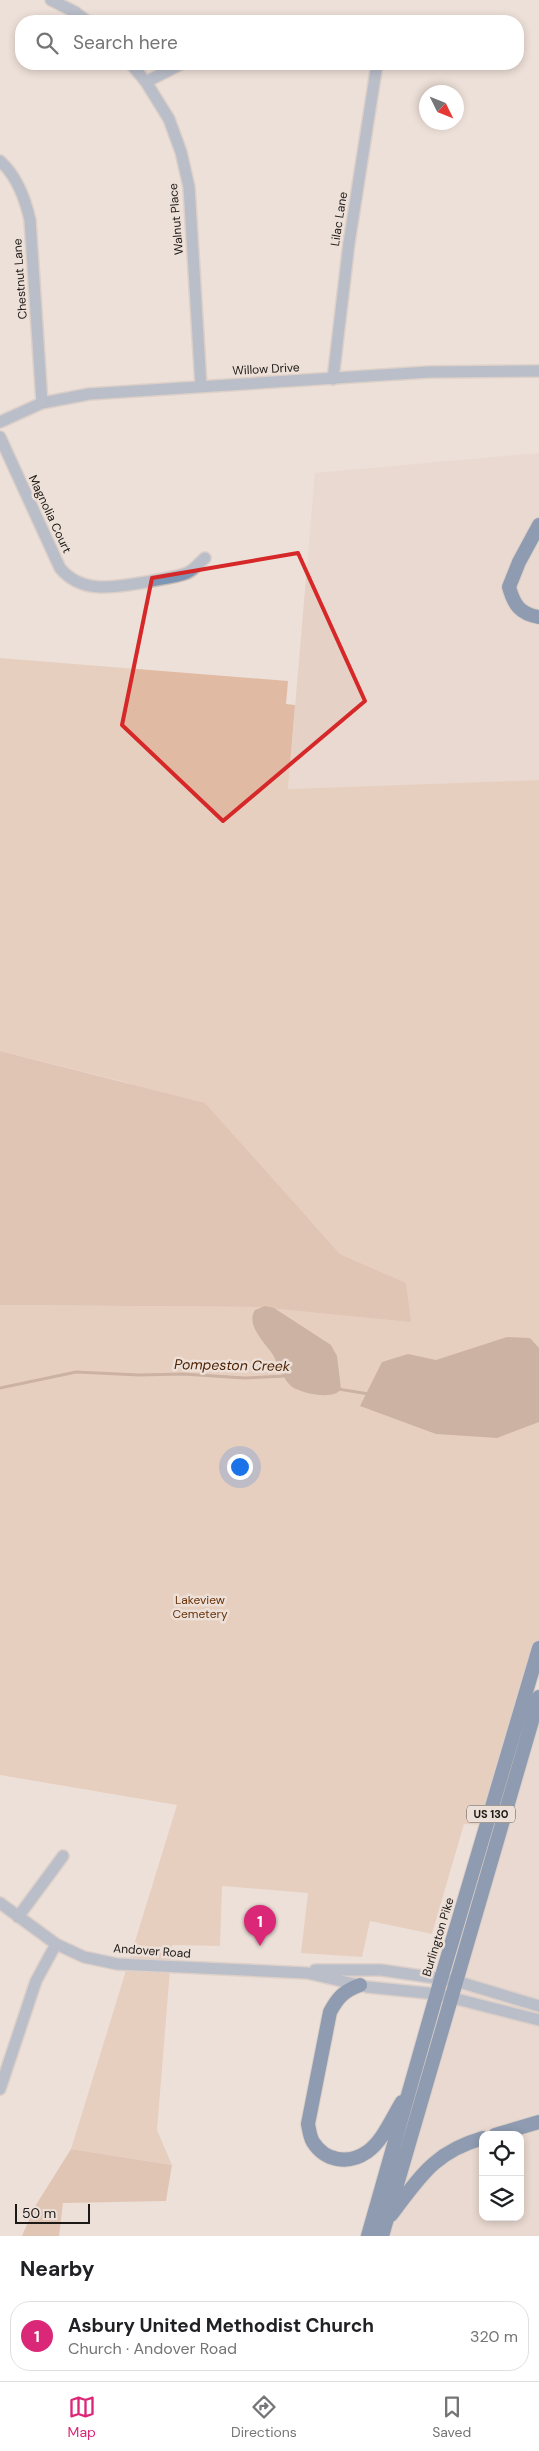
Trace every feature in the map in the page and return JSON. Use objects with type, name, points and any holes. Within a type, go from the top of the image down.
[{"type":"highway","points":[[539,525],[518,562],[509,588],[519,610],[524,614],[539,616]]},
{"type":"highway","name":"Burlington Pike","points":[[368,2236],[441,1979],[539,1648]]},
{"type":"highway","name":"US 130","points":[[382,2236],[539,1697]]},
{"type":"highway","points":[[360,1985],[347,1990],[339,1997],[330,2012],[308,2124],[312,2141],[324,2156],[338,2160],[351,2159],[367,2152],[379,2139],[411,2088]]},
{"type":"highway","points":[[508,2131],[539,2122]]},
{"type":"highway","points":[[386,2221],[434,2162],[464,2144],[479,2139]]},
{"type":"street","points":[[51,0],[79,15]]},
{"type":"street","name":"Walnut Place","points":[[136,70],[146,82],[169,119],[181,152],[188,187],[200,386]]},
{"type":"street","points":[[146,82],[169,70]]},
{"type":"street","name":"Lilac Lane","points":[[333,379],[349,243],[376,70]]},
{"type":"street","name":"Chestnut Lane","points":[[0,161],[7,168],[22,194],[30,220],[42,403]]},
{"type":"street","name":"Willow Drive","points":[[0,422],[42,403],[89,394],[429,372],[539,371]]},
{"type":"street","name":"Magnolia Court","points":[[0,437],[60,568],[65,574],[81,584],[105,589],[173,577],[189,572],[205,558]]},
{"type":"street","points":[[18,1917],[63,1856]]},
{"type":"street","name":"Andover Road","points":[[0,1903],[56,1944],[84,1957],[117,1964],[288,1971],[381,1970],[456,1981],[539,2006]]},
{"type":"street","points":[[0,2089],[36,1981],[56,1944]]},
{"type":"street","name":"Andover Road","points":[[288,1971],[307,1973],[360,1985],[437,1994],[539,2020]]},
{"type":"highlighted area","points":[[298,553],[365,701],[223,821],[122,725],[152,578]]},
{"type":"shaded area","points":[[539,453],[539,780],[288,789],[315,473]]},
{"type":"shaded area","points":[[0,1051],[205,1103],[340,1254],[406,1283],[411,1322],[259,1307],[0,1305]]},
{"type":"shaded area","points":[[265,1306],[274,1308],[331,1345],[337,1356],[341,1389],[337,1393],[316,1395],[295,1389],[288,1383],[273,1355],[254,1328],[253,1316],[255,1310]]},
{"type":"shaded area","points":[[507,1337],[530,1338],[539,1348],[539,1422],[497,1438],[436,1434],[360,1406],[382,1362],[408,1354],[436,1360]]},
{"type":"shaded area","points":[[539,1697],[539,2236],[382,2236]]},
{"type":"shaded area","points":[[71,2149],[172,2165],[166,2201],[63,2203],[59,2236],[22,2236],[34,2208]]},
{"type":"green space","name":"Lakeview Cemetery","points":[[0,658],[288,681],[286,704],[295,705],[288,789],[539,780],[539,1648],[488,1825],[464,1824],[432,1934],[370,1921],[362,1957],[301,1953],[308,1893],[222,1886],[220,1946],[172,1945],[157,2130],[172,2165],[71,2149],[177,1805],[0,1775],[0,1305],[259,1307],[394,1278],[340,1254],[311,1222],[128,1083],[0,1051]]},
{"type":"waterway","name":"Pompeston Creek","points":[[0,1388],[76,1372],[139,1375],[183,1374],[245,1378],[286,1376]]},
{"type":"waterway","name":"Pompeston Creek","points":[[338,1389],[369,1394]]},
{"type":"place","name":"Asbury United Methodist Church","points":[[260,1946]]}]
